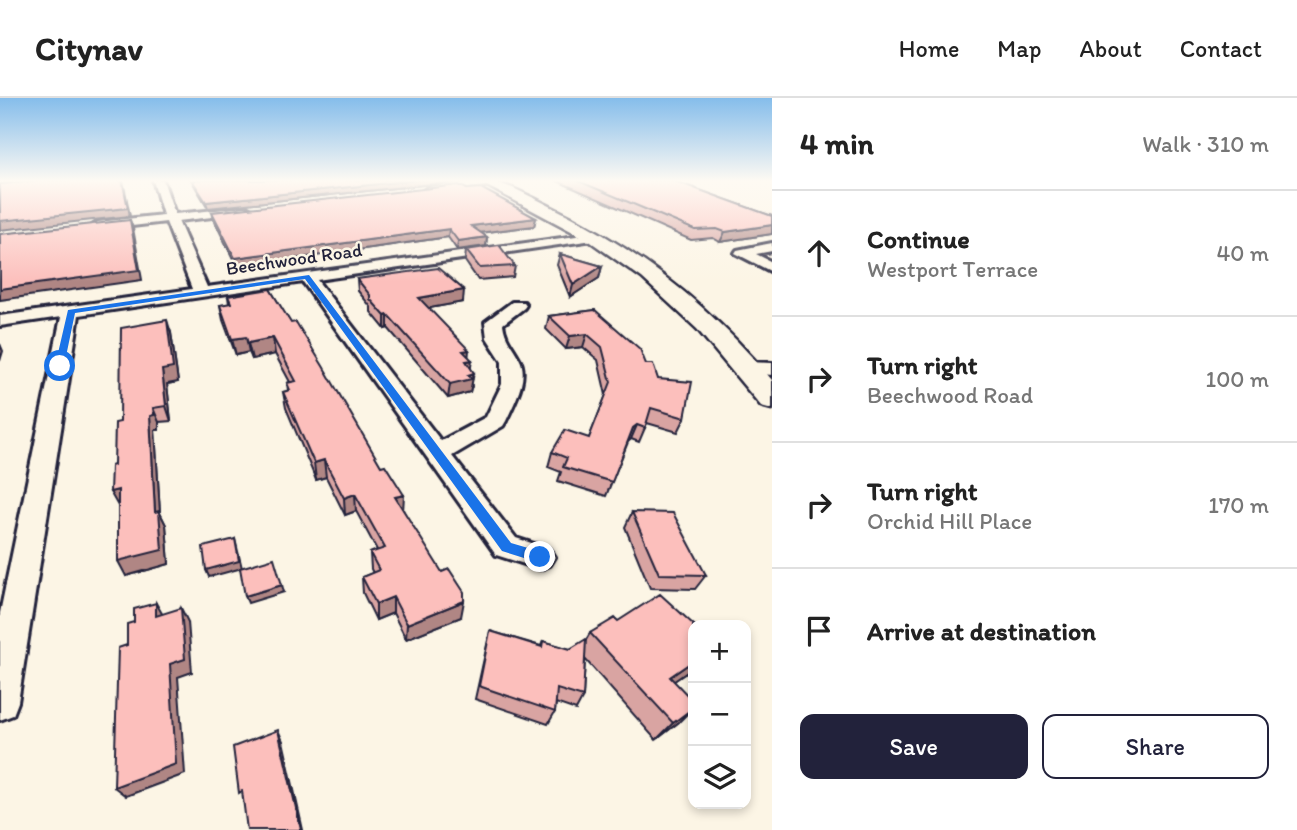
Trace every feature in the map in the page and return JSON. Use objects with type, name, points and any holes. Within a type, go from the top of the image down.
[{"type":"main road","points":[[551,214],[627,257],[668,288],[712,328],[772,400]]},
{"type":"street","points":[[169,214],[201,292]]},
{"type":"street","points":[[79,229],[210,214]]},
{"type":"street","name":"Beechwood Road","points":[[0,321],[593,236]]},
{"type":"street","points":[[772,247],[742,253],[772,268]]},
{"type":"street","points":[[307,277],[506,547],[540,557]]},
{"type":"street","points":[[437,454],[495,421],[512,384],[512,360],[496,338],[494,322],[518,305]]},
{"type":"street","points":[[0,702],[71,311]]},
{"type":"street","points":[[746,368],[772,369]]},
{"type":"building","points":[[0,214],[67,214],[0,221]]},
{"type":"building","points":[[213,214],[529,214],[536,218],[471,226],[487,237],[458,241],[449,229],[235,258]]},
{"type":"building","points":[[657,214],[772,216],[772,225],[725,232],[717,229],[695,230]]},
{"type":"building","points":[[130,220],[139,270],[0,289],[0,234]]},
{"type":"building","points":[[499,245],[515,266],[480,268],[466,250]]},
{"type":"building","points":[[560,254],[602,266],[573,285]]},
{"type":"building","points":[[438,268],[464,290],[419,298],[469,350],[463,351],[472,360],[466,361],[474,373],[468,375],[472,379],[450,384],[388,315],[385,316],[357,279]]},
{"type":"building","points":[[270,289],[291,323],[296,322],[381,466],[385,465],[404,495],[395,497],[442,572],[449,569],[464,592],[464,601],[407,624],[393,597],[376,604],[362,577],[379,570],[370,553],[385,548],[355,494],[344,498],[324,460],[314,463],[283,392],[290,390],[287,383],[296,381],[273,338],[248,343],[246,337],[232,339],[220,305],[231,303],[228,296]]},
{"type":"building","points":[[595,310],[640,349],[646,364],[653,364],[658,379],[692,382],[685,418],[651,408],[645,428],[637,425],[633,428],[612,482],[563,467],[567,458],[552,452],[565,430],[589,438],[611,382],[602,347],[587,334],[570,336],[549,316]]},
{"type":"building","points":[[167,320],[173,368],[162,370],[166,406],[153,408],[154,415],[150,416],[155,512],[159,511],[162,550],[118,561],[118,490],[110,492],[115,423],[120,422],[121,328]]},
{"type":"building","points":[[632,512],[673,513],[706,575],[659,574]]},
{"type":"building","points":[[235,539],[239,561],[206,570],[203,547]]},
{"type":"building","points":[[274,558],[282,585],[245,596],[240,568]]},
{"type":"building","points":[[660,594],[689,620],[688,664],[670,677],[688,696],[688,712],[673,723],[590,633],[615,618],[618,621]]},
{"type":"building","points":[[156,603],[156,616],[181,608],[185,659],[170,664],[176,764],[114,787],[118,648],[127,645],[127,624],[134,622],[134,609]]},
{"type":"building","points":[[490,631],[542,647],[543,641],[570,649],[586,639],[583,697],[557,689],[555,712],[479,686]]},
{"type":"building","points":[[278,730],[301,830],[247,830],[233,747]]},
{"type":"route","points":[[60,366],[71,311],[307,277],[506,547],[540,557]]}]
